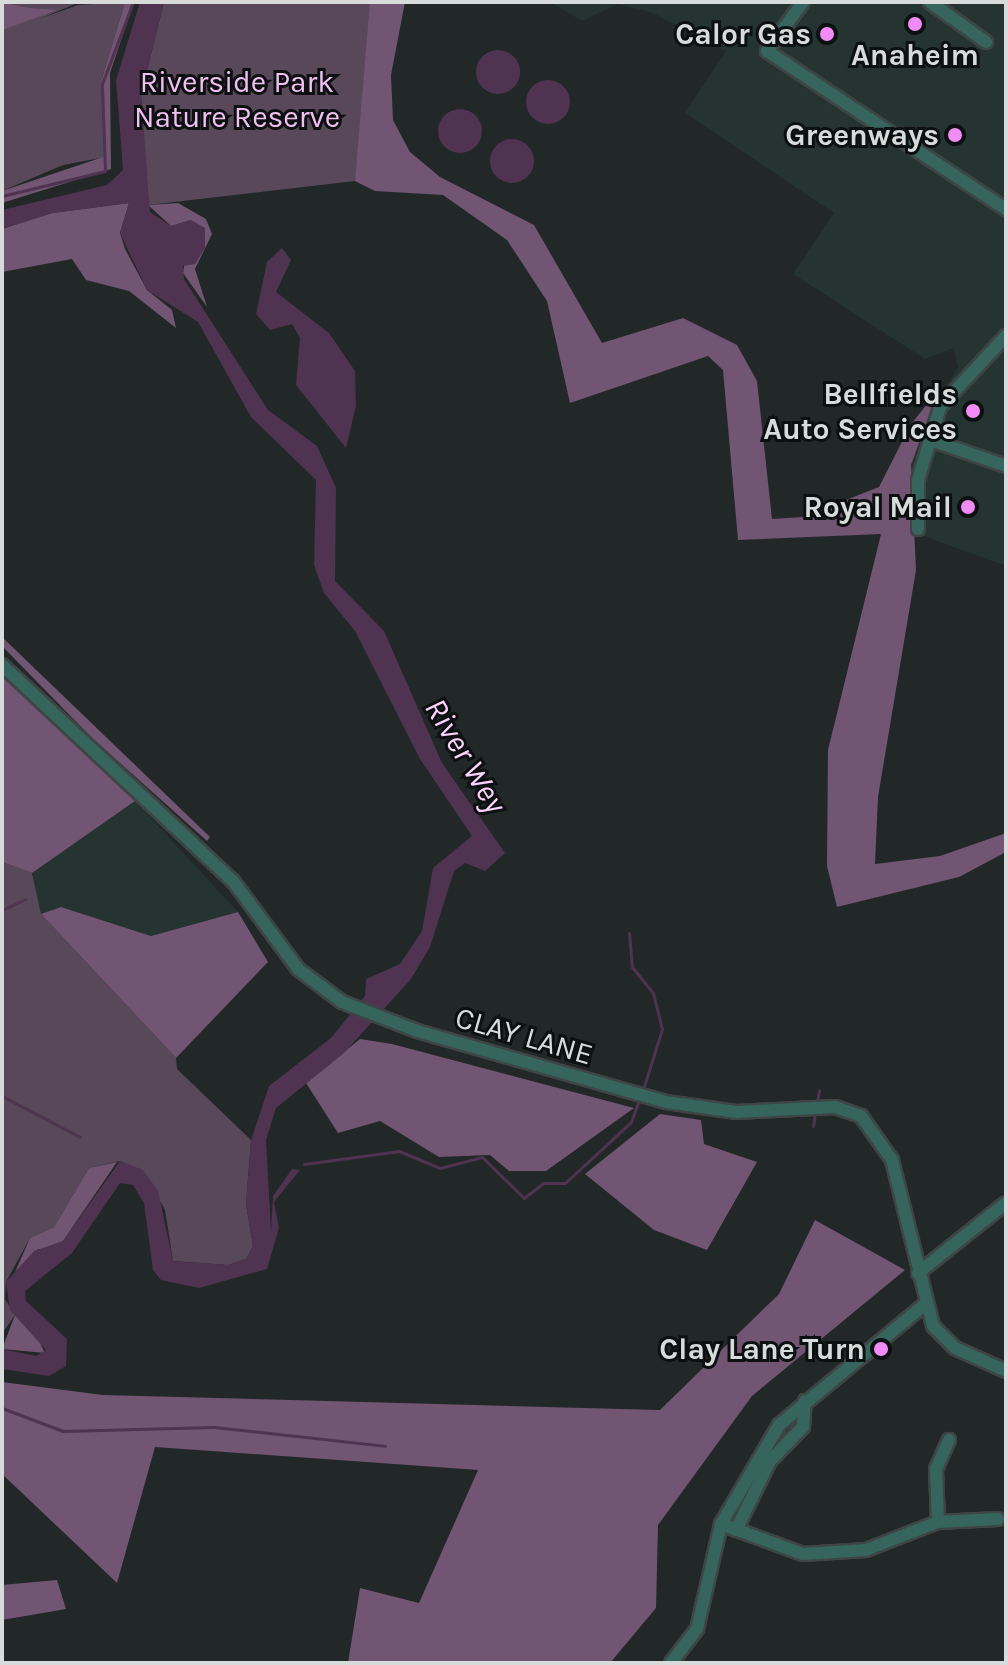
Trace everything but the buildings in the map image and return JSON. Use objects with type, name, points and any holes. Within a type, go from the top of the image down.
[{"type":"street","points":[[803,2],[767,51],[1006,209]]},
{"type":"street","points":[[930,2],[950,8],[986,42]]},
{"type":"street","points":[[918,529],[928,439],[960,379],[1006,336]]},
{"type":"street","points":[[928,439],[1006,466]]},
{"type":"street","name":"CLAY LANE","points":[[2,665],[233,881],[309,979],[350,1006],[375,1017],[640,1096],[736,1112],[824,1106],[861,1116],[892,1160],[924,1305],[949,1344],[1006,1371]]},
{"type":"street","points":[[918,1273],[1006,1203]]},
{"type":"street","points":[[671,1663],[697,1629],[721,1524],[742,1479],[805,1401],[924,1305]]},
{"type":"street","points":[[736,1530],[770,1461],[803,1427],[805,1401]]},
{"type":"street","points":[[938,1522],[936,1469],[949,1440]]},
{"type":"street","points":[[721,1524],[803,1554],[866,1550],[938,1522],[998,1519]]},
{"type":"shaded area","points":[[125,2],[134,2],[110,73],[111,169],[2,203],[2,191],[106,156],[101,82]]},
{"type":"shaded area","points":[[140,2],[164,2],[141,94],[150,212],[171,226],[191,220],[205,228],[205,248],[195,264],[183,266],[184,279],[268,410],[317,446],[336,488],[335,581],[384,631],[442,763],[505,853],[485,871],[465,863],[454,871],[430,947],[411,979],[344,1053],[276,1108],[266,1140],[271,1231],[273,1196],[292,1169],[300,1170],[274,1202],[279,1228],[267,1269],[199,1288],[161,1280],[153,1270],[144,1203],[133,1185],[120,1183],[72,1253],[25,1291],[26,1301],[67,1339],[66,1366],[49,1376],[2,1369],[2,1349],[36,1356],[46,1350],[10,1310],[6,1282],[34,1251],[63,1241],[120,1161],[143,1170],[158,1191],[173,1261],[228,1265],[246,1259],[253,1246],[246,1204],[251,1140],[269,1086],[331,1038],[365,996],[366,979],[400,964],[422,931],[433,868],[472,836],[420,759],[355,631],[324,593],[314,565],[316,480],[251,417],[198,322],[147,290],[120,233],[129,203],[53,213],[2,229],[2,210],[107,185],[123,170],[116,80]]},
{"type":"shaded area","points":[[370,2],[405,2],[391,75],[393,120],[410,152],[440,177],[534,225],[602,343],[683,318],[737,345],[757,381],[772,519],[803,517],[879,487],[911,424],[938,391],[911,465],[916,570],[878,797],[875,864],[940,856],[1006,833],[1006,852],[959,877],[837,907],[827,866],[828,750],[881,534],[738,540],[723,370],[708,356],[570,403],[547,301],[507,240],[443,195],[375,191],[355,181]]},
{"type":"shaded area","points":[[550,2],[1006,2],[1006,566],[910,531],[911,465],[923,421],[958,368],[954,348],[925,359],[793,274],[834,213],[685,113],[726,51],[651,12],[618,4],[582,21]]},
{"type":"shaded area","points":[[4,3],[29,8],[57,10],[2,30]]},
{"type":"shaded area","points":[[498,50],[514,56],[520,72],[514,88],[498,94],[482,88],[476,72],[482,56]]},
{"type":"shaded area","points":[[548,80],[564,86],[570,102],[564,118],[548,124],[532,118],[526,102],[532,86]]},
{"type":"shaded area","points":[[460,109],[476,115],[482,131],[476,147],[460,153],[444,147],[438,131],[444,115]]},
{"type":"shaded area","points":[[512,139],[528,145],[534,161],[528,177],[512,183],[496,177],[490,161],[496,145]]},
{"type":"shaded area","points":[[129,203],[120,233],[125,249],[147,290],[172,310],[176,328],[129,291],[86,280],[72,259],[2,272],[2,229],[51,213]]},
{"type":"shaded area","points":[[178,203],[206,219],[212,234],[195,269],[207,307],[183,273],[191,220],[171,226],[148,205]]},
{"type":"shaded area","points":[[282,248],[291,260],[276,292],[329,333],[355,371],[356,406],[346,448],[296,385],[300,338],[292,324],[270,330],[256,314],[267,262]]},
{"type":"shaded area","points":[[2,637],[210,837],[207,841],[92,738],[2,646]]},
{"type":"shaded area","points":[[2,672],[135,801],[32,873],[2,862]]},
{"type":"shaded area","points":[[135,801],[238,912],[151,936],[61,907],[41,914],[32,873]]},
{"type":"shaded area","points":[[61,907],[151,936],[238,912],[268,962],[176,1058],[41,914]]},
{"type":"shaded area","points":[[360,1039],[392,1044],[634,1108],[546,1171],[509,1171],[490,1155],[439,1157],[380,1121],[338,1133],[306,1083]]},
{"type":"shaded area","points":[[660,1114],[701,1120],[704,1144],[757,1162],[707,1250],[654,1230],[585,1174]]},
{"type":"shaded area","points":[[117,1162],[63,1241],[49,1252],[38,1249],[15,1272],[30,1238],[54,1227],[89,1168]]},
{"type":"shaded area","points":[[815,1220],[905,1270],[752,1396],[658,1525],[656,1608],[610,1663],[348,1663],[360,1588],[419,1603],[478,1470],[155,1447],[117,1583],[2,1474],[2,1382],[103,1395],[660,1410],[779,1294]]},
{"type":"shaded area","points":[[15,1315],[34,1330],[45,1353],[2,1349]]},
{"type":"shaded area","points":[[57,1580],[66,1609],[2,1620],[2,1585]]},
{"type":"green space","points":[[2,2],[80,2],[39,19],[78,5],[125,2],[101,82],[106,157],[63,165],[2,191]]},
{"type":"green space","name":"Riverside Park Nature Reserve","points":[[164,2],[377,2],[374,190],[355,181],[148,205],[141,94]]},
{"type":"green space","points":[[2,862],[32,873],[41,914],[176,1058],[177,1069],[251,1140],[246,1204],[253,1246],[246,1259],[228,1265],[173,1261],[165,1210],[143,1171],[120,1161],[89,1168],[54,1227],[30,1238],[6,1282],[5,1299],[15,1315],[2,1334]]},
{"type":"waterway","points":[[2,196],[105,171],[102,84],[133,2]]},
{"type":"waterway","points":[[2,910],[26,899]]},
{"type":"waterway","points":[[629,933],[632,967],[653,993],[662,1029],[642,1093]]},
{"type":"waterway","points":[[816,1106],[819,1090]]},
{"type":"waterway","points":[[2,1096],[80,1137]]},
{"type":"waterway","points":[[304,1164],[399,1151],[440,1168],[482,1157],[524,1198],[543,1183],[565,1183],[631,1122],[639,1100]]},
{"type":"waterway","points":[[813,1126],[815,1113]]},
{"type":"waterway","points":[[2,1408],[63,1431],[214,1427],[385,1446]]},
{"type":"place","name":"Anaheim","points":[[915,24]]},
{"type":"place","name":"Calor Gas","points":[[827,34]]},
{"type":"place","name":"Greenways","points":[[955,135]]},
{"type":"place","name":"Bellfields Auto Services","points":[[973,411]]},
{"type":"place","name":"Royal Mail","points":[[968,507]]},
{"type":"place","name":"Clay Lane Turn","points":[[881,1349]]},
{"type":"water label","name":"River Wey","points":[[465,756]]}]
